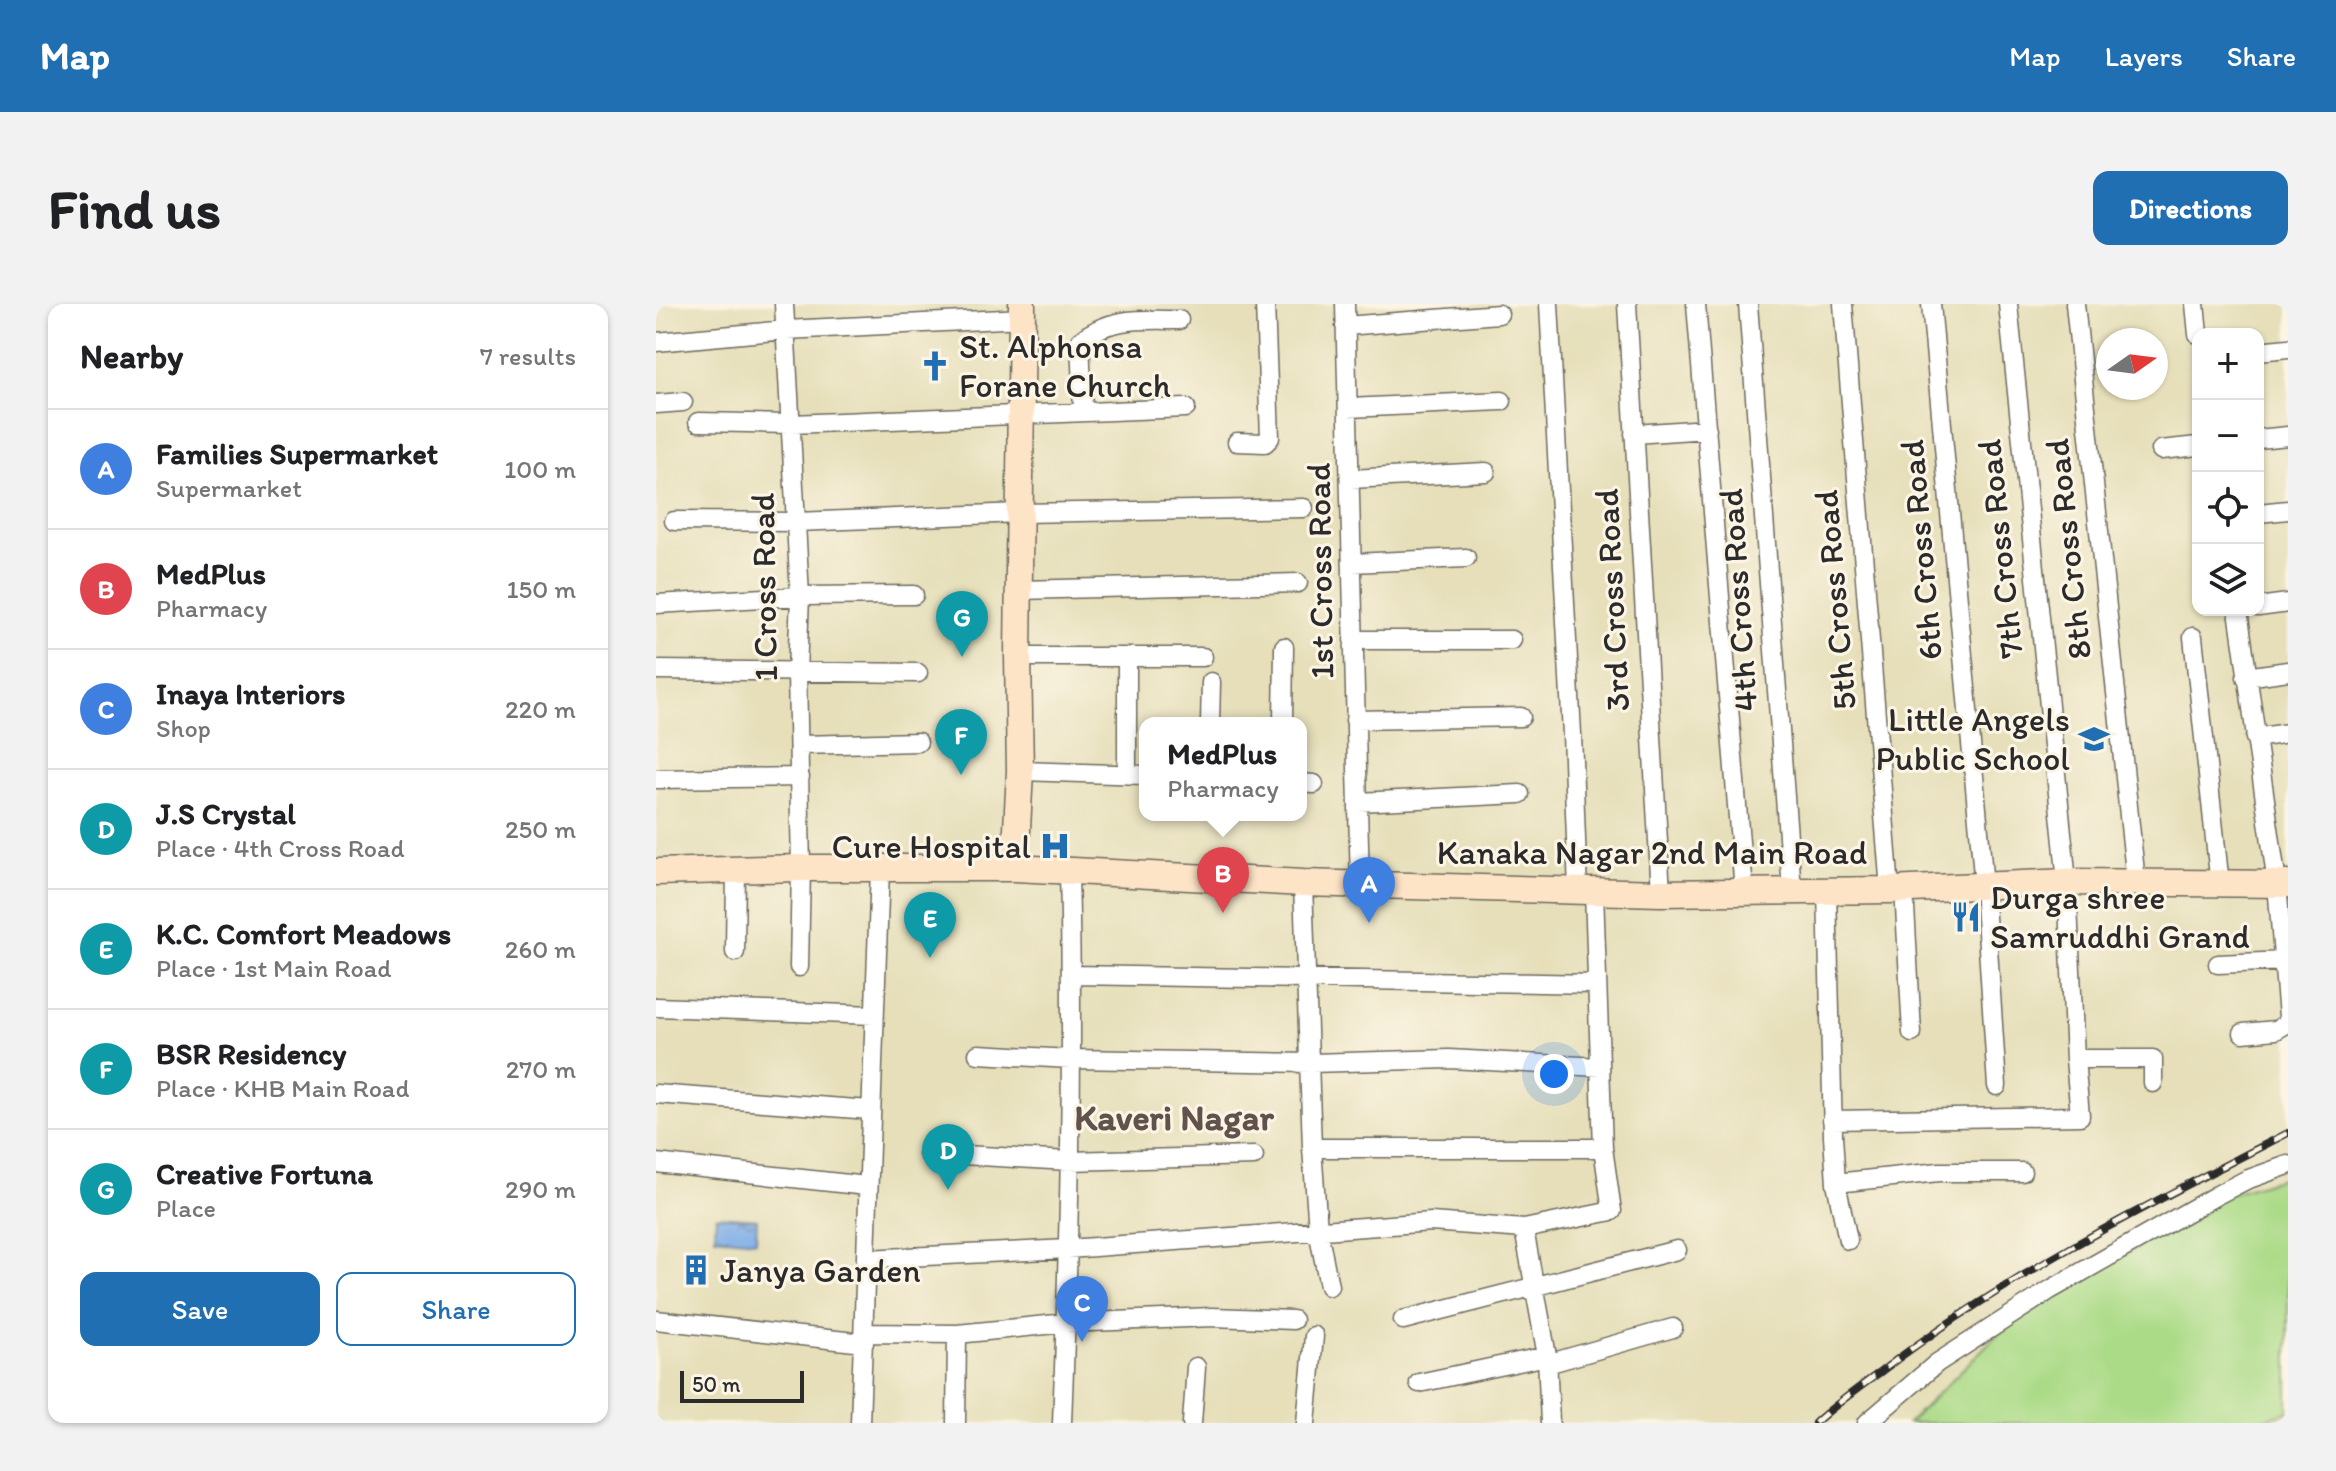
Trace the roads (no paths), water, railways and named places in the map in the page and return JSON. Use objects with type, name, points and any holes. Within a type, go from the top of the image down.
[{"type":"main road","points":[[1015,868],[1020,771],[1018,657],[1023,311]]},
{"type":"main road","name":"Kanaka Nagar 2nd Main Road","points":[[656,872],[1015,868],[1303,883],[1661,893],[1897,890],[2067,882],[2282,884]]},
{"type":"street","name":"1 Cross Road","points":[[784,304],[800,596],[797,673],[801,868],[799,967]]},
{"type":"street","points":[[1237,442],[1265,443],[1270,438],[1265,304]]},
{"type":"street","name":"1st Cross Road","points":[[1345,304],[1360,884]]},
{"type":"street","points":[[866,1259],[1068,1249],[1431,1222],[1524,1229],[1612,1211],[1603,1148],[1595,984],[1572,734],[1549,304]]},
{"type":"street","name":"3rd Cross Road","points":[[1627,304],[1661,893]]},
{"type":"street","points":[[1696,304],[1744,891]]},
{"type":"street","name":"4th Cross Road","points":[[1748,304],[1792,890]]},
{"type":"street","name":"5th Cross Road","points":[[1843,304],[1912,1033]]},
{"type":"street","name":"6th Cross Road","points":[[1931,304],[1984,886],[1997,1086]]},
{"type":"street","name":"7th Cross Road","points":[[1832,1120],[2080,1116],[2067,882],[2008,304]]},
{"type":"street","name":"8th Cross Road","points":[[2075,304],[2136,882]]},
{"type":"street","points":[[2195,304],[2197,328]]},
{"type":"street","points":[[656,342],[1023,311]]},
{"type":"street","points":[[1345,326],[1499,314]]},
{"type":"street","points":[[1083,411],[1080,341],[1088,334],[1118,321],[1179,320]]},
{"type":"street","points":[[2264,350],[2288,348]]},
{"type":"street","points":[[1348,408],[1502,401]]},
{"type":"street","points":[[656,404],[683,402]]},
{"type":"street","points":[[698,422],[791,424],[1186,408]]},
{"type":"street","points":[[1634,434],[1707,429]]},
{"type":"street","points":[[2264,438],[2288,436]]},
{"type":"street","points":[[2161,450],[2192,447]]},
{"type":"street","points":[[1350,479],[1486,472]]},
{"type":"street","points":[[674,521],[796,522],[1020,513],[1304,508]]},
{"type":"street","points":[[2264,512],[2288,510]]},
{"type":"street","points":[[1352,563],[1466,558]]},
{"type":"street","points":[[1019,590],[1298,583]]},
{"type":"street","points":[[656,604],[800,596],[914,595]]},
{"type":"street","points":[[2264,606],[2288,603]]},
{"type":"street","points":[[2239,616],[2255,738],[2282,884],[2288,1020],[2276,1030],[2243,1033]]},
{"type":"street","points":[[2193,637],[2220,885]]},
{"type":"street","points":[[1353,640],[1512,640]]},
{"type":"street","points":[[1283,717],[1284,647]]},
{"type":"street","points":[[1018,657],[1203,657]]},
{"type":"street","points":[[1020,771],[1136,775],[1127,658]]},
{"type":"street","points":[[656,670],[918,673]]},
{"type":"street","points":[[2246,677],[2288,671]]},
{"type":"street","points":[[1210,717],[1211,682]]},
{"type":"street","points":[[1355,720],[1521,717]]},
{"type":"street","points":[[2255,738],[2288,733]]},
{"type":"street","points":[[800,745],[918,742]]},
{"type":"street","points":[[656,779],[800,777]]},
{"type":"street","points":[[1358,802],[1520,794]]},
{"type":"street","points":[[860,1423],[880,869]]},
{"type":"street","points":[[735,952],[736,870]]},
{"type":"street","points":[[1062,1423],[1072,975],[1069,873]]},
{"type":"street","points":[[1303,883],[1312,1148],[1318,1230],[1329,1286]]},
{"type":"street","points":[[1827,890],[1832,1120],[1836,1183],[1848,1240]]},
{"type":"street","points":[[2218,964],[2285,961]]},
{"type":"street","points":[[1072,975],[1595,984]]},
{"type":"street","points":[[656,1007],[874,1015]]},
{"type":"street","points":[[978,1054],[1070,1059],[1311,1063],[1449,1059],[1600,1067]]},
{"type":"street","points":[[2075,1059],[2153,1059],[2153,1083]]},
{"type":"street","points":[[656,1094],[870,1110]]},
{"type":"street","points":[[1312,1148],[1603,1148]]},
{"type":"street","points":[[928,1153],[1069,1161],[1254,1156]]},
{"type":"street","points":[[656,1163],[867,1186]]},
{"type":"street","points":[[1867,1423],[1937,1363],[2050,1290],[2217,1195],[2246,1180],[2288,1165]]},
{"type":"street","points":[[1836,1183],[1939,1172],[2022,1172]]},
{"type":"street","points":[[1524,1229],[1547,1360],[1550,1423]]},
{"type":"street","points":[[1403,1320],[1677,1250]]},
{"type":"street","points":[[656,1320],[864,1338],[957,1334],[1066,1323],[1212,1317],[1293,1320]]},
{"type":"street","points":[[1419,1383],[1547,1360],[1673,1328]]},
{"type":"street","points":[[956,1423],[957,1334]]},
{"type":"street","points":[[1306,1423],[1314,1336]]},
{"type":"street","points":[[1192,1423],[1196,1367]]},
{"type":"water","points":[[716,1216],[757,1219],[756,1241],[715,1237]]},
{"type":"railway","points":[[1815,1423],[1930,1335],[2029,1272],[2131,1214],[2288,1133]]},
{"type":"place","name":"St. Alphonsa Forane Church","points":[[935,366]]},
{"type":"place","name":"Creative Fortuna","points":[[962,657]]},
{"type":"place","name":"Little Angels Public School","points":[[2094,739]]},
{"type":"place","name":"BSR Residency","points":[[961,775]]},
{"type":"place","name":"Cure Hospital","points":[[1055,846]]},
{"type":"place","name":"MedPlus","points":[[1223,913]]},
{"type":"place","name":"Durga shree Samruddhi Grand","points":[[1966,917]]},
{"type":"place","name":"Families Supermarket","points":[[1369,923]]},
{"type":"place","name":"K.C. Comfort Meadows","points":[[930,958]]},
{"type":"place","name":"J.S Crystal","points":[[948,1190]]},
{"type":"place","name":"Janya Garden","points":[[696,1270]]},
{"type":"place","name":"Inaya Interiors","points":[[1082,1342]]},
{"type":"district","name":"Kaveri Nagar","points":[[1174,1117]]}]
